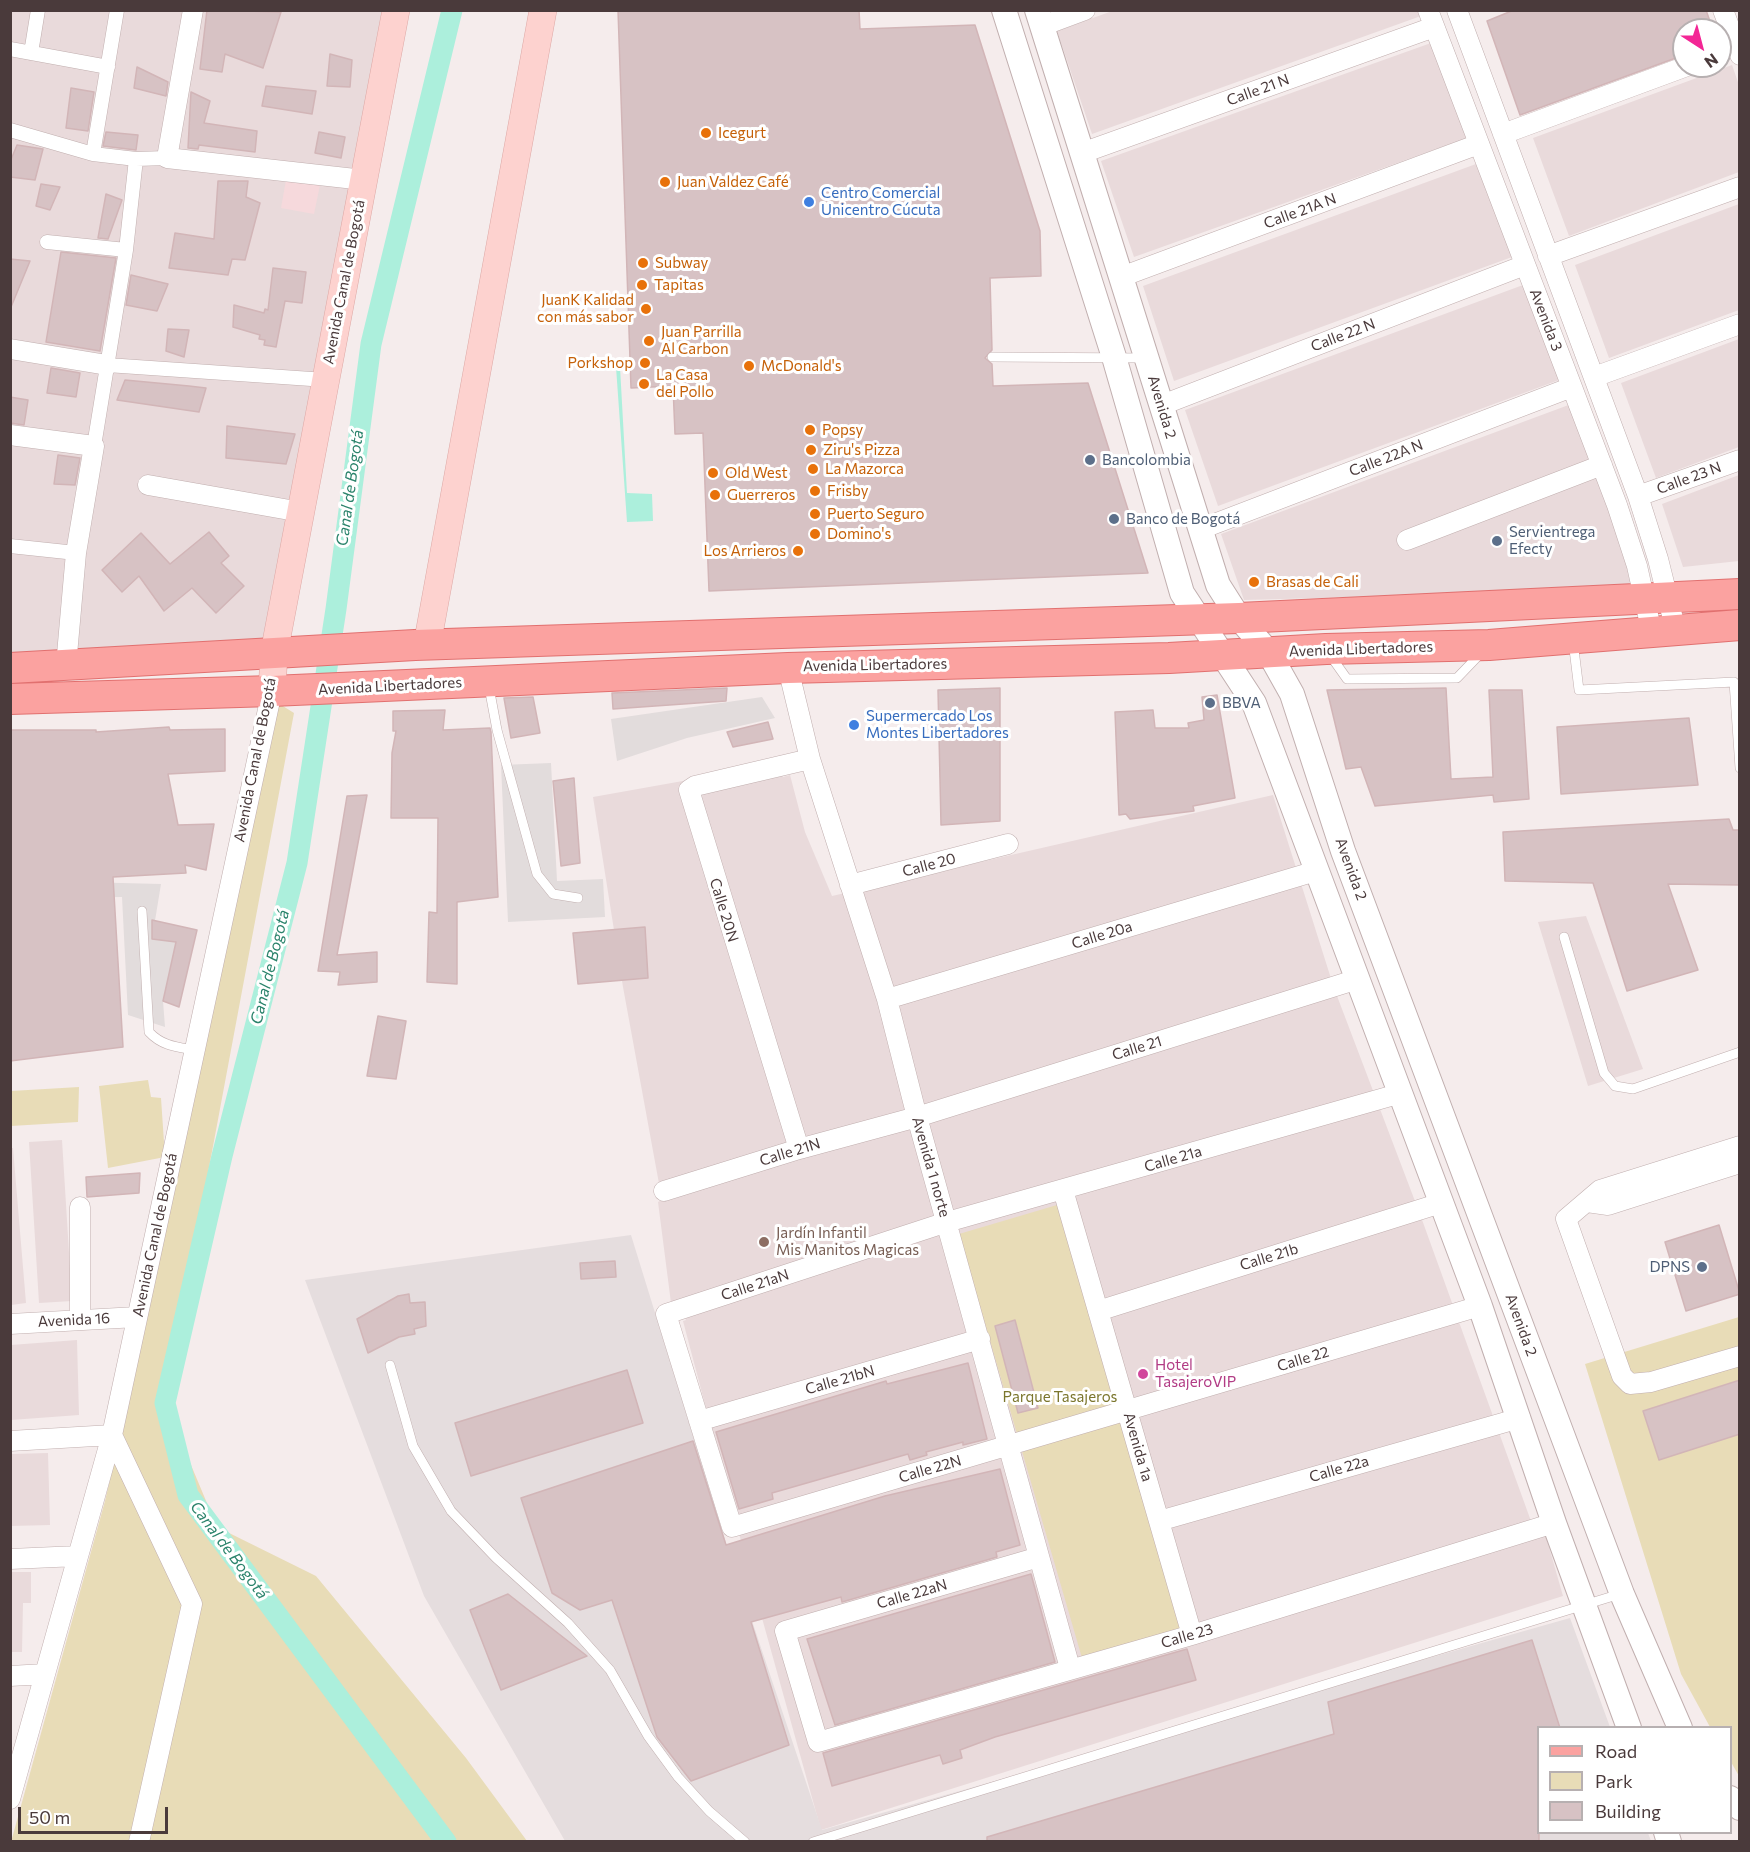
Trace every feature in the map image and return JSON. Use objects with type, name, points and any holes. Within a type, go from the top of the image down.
[{"type":"main road","name":"Avenida Canal de Bogotá","points":[[278,691],[301,512],[396,10]]},
{"type":"main road","points":[[421,645],[543,10]]},
{"type":"main road","points":[[10,668],[66,660],[284,653],[421,645],[1239,618],[1655,600],[1740,594]]},
{"type":"main road","name":"Avenida Libertadores","points":[[10,699],[278,691],[788,668],[1222,656],[1326,649],[1489,645],[1740,625]]},
{"type":"street","points":[[31,53],[38,10]]},
{"type":"street","points":[[93,154],[117,10]]},
{"type":"street","points":[[167,158],[194,10]]},
{"type":"street","points":[[1004,10],[1114,357],[1182,592],[1197,619],[1254,703],[1358,979],[1398,1094],[1480,1306],[1554,1523],[1586,1604],[1628,1726]]},
{"type":"street","points":[[1039,18],[1085,10]]},
{"type":"street","name":"Avenida 3","points":[[1464,13],[1503,134],[1638,496],[1658,559],[1655,600]]},
{"type":"street","name":"Avenida 2","points":[[1039,18],[1218,585],[1239,618],[1269,653],[1292,694],[1343,851],[1622,1594],[1679,1726]]},
{"type":"street","name":"Avenida 3","points":[[1431,19],[1602,465],[1637,566],[1655,600],[1664,632]]},
{"type":"street","name":"Calle 21 N","points":[[1082,153],[1431,19]]},
{"type":"street","points":[[10,49],[108,67]]},
{"type":"street","points":[[1503,134],[1672,72]]},
{"type":"street","points":[[10,129],[93,154],[136,159],[167,158],[364,180]]},
{"type":"street","name":"Calle 21A N","points":[[1121,277],[1479,144]]},
{"type":"street","points":[[10,656],[66,660],[76,554],[126,250],[136,159]]},
{"type":"street","points":[[1548,256],[1740,186]]},
{"type":"street","points":[[47,242],[126,250]]},
{"type":"street","name":"Calle 22 N","points":[[1162,405],[1525,265]]},
{"type":"street","points":[[1594,377],[1740,324]]},
{"type":"street","points":[[10,349],[107,365],[326,380]]},
{"type":"street","name":"Calle 22A N","points":[[1201,529],[1572,387]]},
{"type":"street","points":[[10,435],[94,446]]},
{"type":"street","name":"Calle 23 N","points":[[1638,496],[1740,460]]},
{"type":"street","points":[[1407,540],[1602,465]]},
{"type":"street","points":[[148,486],[301,512]]},
{"type":"street","points":[[10,546],[76,554]]},
{"type":"street","name":"Avenida 1 norte","points":[[788,668],[810,759],[887,999],[917,1117],[1010,1445],[1070,1668]]},
{"type":"street","name":"Avenida Canal de Bogotá","points":[[10,1799],[112,1435],[195,1050],[278,691]]},
{"type":"street","name":"Calle 20N","points":[[799,1149],[688,790],[695,786],[810,759]]},
{"type":"street","name":"Calle 20","points":[[850,885],[1008,844]]},
{"type":"street","name":"Calle 20a","points":[[887,999],[1316,871]]},
{"type":"street","name":"Calle 21","points":[[917,1117],[1358,979]]},
{"type":"street","name":"Calle 21a","points":[[947,1222],[1398,1094]]},
{"type":"street","name":"Calle 21N","points":[[664,1191],[799,1149],[917,1117]]},
{"type":"street","points":[[1740,1146],[1600,1190],[1566,1219],[1567,1229],[1622,1376],[1630,1384],[1651,1382],[1740,1356]]},
{"type":"street","points":[[1587,1202],[1608,1204],[1740,1163]]},
{"type":"street","name":"Avenida 1a","points":[[1063,1190],[1192,1635]]},
{"type":"street","name":"Calle 21b","points":[[1098,1311],[1441,1203]]},
{"type":"street","points":[[80,1208],[80,1320]]},
{"type":"street","name":"Calle 21aN","points":[[699,1421],[666,1314],[947,1222]]},
{"type":"street","name":"Calle 22","points":[[1127,1411],[1480,1306]]},
{"type":"street","name":"Avenida 16","points":[[10,1324],[137,1317]]},
{"type":"street","name":"Calle 21bN","points":[[699,1421],[980,1338]]},
{"type":"street","name":"Calle 22N","points":[[699,1421],[732,1527],[1127,1411]]},
{"type":"street","name":"Calle 22a","points":[[1159,1521],[1520,1418]]},
{"type":"street","points":[[10,1441],[112,1435],[192,1604],[139,1842]]},
{"type":"street","name":"Calle 23","points":[[818,1742],[1070,1668],[1192,1635],[1554,1523]]},
{"type":"street","points":[[10,1559],[78,1556]]},
{"type":"street","name":"Calle 22aN","points":[[818,1742],[785,1631],[1039,1557]]},
{"type":"street","points":[[10,1676],[45,1674]]},
{"type":"lane","points":[[992,357],[1147,358]]},
{"type":"lane","points":[[1573,639],[1578,690],[1734,682],[1740,768]]},
{"type":"lane","points":[[488,681],[497,729],[537,874],[553,894],[578,898]]},
{"type":"lane","points":[[142,910],[149,1032],[157,1040],[168,1045],[195,1050]]},
{"type":"lane","points":[[1564,937],[1604,1073],[1615,1086],[1633,1089],[1740,1052]]},
{"type":"lane","points":[[390,1365],[413,1446],[451,1511],[496,1558],[568,1623],[610,1670],[648,1736],[678,1777],[710,1811],[746,1842]]},
{"type":"lane","points":[[813,1842],[1622,1594]]},
{"type":"shaded area","points":[[1115,10],[1419,10],[1421,16],[1092,134],[1057,31]]},
{"type":"shaded area","points":[[10,11],[382,11],[270,648],[11,657]]},
{"type":"shaded area","points":[[1431,43],[1467,138],[1134,257],[1101,161]]},
{"type":"shaded area","points":[[1732,65],[1739,85],[1739,172],[1569,236],[1533,138],[1697,78],[1732,78]]},
{"type":"shaded area","points":[[1476,164],[1512,257],[1174,381],[1143,286]]},
{"type":"shaded area","points":[[286,180],[320,185],[314,214],[281,208]]},
{"type":"shaded area","points":[[1739,204],[1739,310],[1609,358],[1575,265]]},
{"type":"shaded area","points":[[1523,285],[1559,380],[1218,506],[1185,410]]},
{"type":"shaded area","points":[[1739,339],[1739,447],[1656,478],[1621,383]]},
{"type":"shaded area","points":[[616,367],[620,367],[627,493],[652,494],[653,521],[627,522]]},
{"type":"shaded area","points":[[1574,403],[1635,569],[1627,590],[1244,600],[1221,534]]},
{"type":"shaded area","points":[[1739,475],[1739,561],[1683,567],[1662,504]]},
{"type":"shaded area","points":[[762,697],[775,718],[687,738],[617,761],[611,719]]},
{"type":"shaded area","points":[[551,763],[557,881],[603,879],[605,917],[508,922],[501,765]]},
{"type":"shaded area","points":[[778,764],[783,777],[790,775],[805,832],[832,896],[1273,795],[1334,988],[1421,1217],[1536,1535],[1545,1533],[1563,1596],[821,1830],[750,1575],[683,1321],[686,1320],[681,1301],[671,1303],[658,1202],[662,1200],[623,987],[593,797]]},
{"type":"shaded area","points":[[42,881],[161,884],[152,939],[176,942],[163,1001],[165,1027],[128,1015],[122,897],[23,898]]},
{"type":"shaded area","points":[[1586,916],[1643,1069],[1588,1086],[1538,922]]},
{"type":"shaded area","points":[[62,1140],[72,1301],[39,1303],[29,1142]]},
{"type":"shaded area","points":[[11,1148],[13,1148],[26,1303],[11,1305]]},
{"type":"shaded area","points":[[631,1235],[728,1549],[822,1830],[1570,1618],[1610,1726],[1537,1726],[1537,1834],[1648,1834],[1651,1841],[565,1841],[424,1596],[305,1280]]},
{"type":"shaded area","points":[[77,1340],[79,1415],[11,1420],[11,1345]]},
{"type":"shaded area","points":[[48,1453],[50,1525],[11,1526],[11,1454]]},
{"type":"shaded area","points":[[10,1572],[31,1572],[31,1603],[23,1603],[22,1652],[11,1652]]},
{"type":"green space","points":[[278,703],[294,713],[165,1403],[217,1527],[316,1576],[466,1758],[527,1841],[11,1842],[105,1501]]},
{"type":"green space","points":[[148,1080],[151,1097],[161,1098],[165,1157],[108,1168],[99,1086]]},
{"type":"green space","points":[[79,1087],[78,1122],[11,1126],[11,1091]]},
{"type":"green space","name":"Parque Tasajeros","points":[[1057,1205],[1181,1629],[1082,1658],[959,1234]]},
{"type":"green space","points":[[1739,1317],[1739,1776],[1732,1764],[1732,1726],[1709,1726],[1681,1674],[1585,1364]]},
{"type":"building","points":[[207,10],[281,12],[263,68],[225,54],[222,72],[200,69]]},
{"type":"building","points":[[618,10],[859,10],[860,29],[975,25],[1040,231],[1041,276],[990,278],[992,350],[985,358],[992,364],[993,386],[1088,383],[1148,573],[709,591],[703,433],[675,434],[673,386],[631,388]]},
{"type":"building","points":[[1514,10],[1706,10],[1709,18],[1672,18],[1672,59],[1520,115],[1487,21]]},
{"type":"building","points":[[330,54],[352,60],[350,87],[327,86]]},
{"type":"building","points":[[137,67],[168,82],[166,96],[134,88]]},
{"type":"building","points":[[266,86],[316,91],[312,114],[262,106]]},
{"type":"building","points":[[71,88],[94,92],[88,131],[66,128]]},
{"type":"building","points":[[191,92],[210,101],[204,123],[257,131],[255,152],[199,145],[198,149],[188,148]]},
{"type":"building","points":[[106,132],[138,135],[136,150],[103,146]]},
{"type":"building","points":[[319,132],[345,137],[341,158],[315,153]]},
{"type":"building","points":[[17,145],[43,149],[35,180],[10,177],[10,162]]},
{"type":"building","points":[[218,181],[248,181],[246,197],[260,203],[245,260],[232,259],[228,275],[169,268],[175,233],[214,239]]},
{"type":"building","points":[[41,184],[60,187],[50,210],[36,206]]},
{"type":"building","points":[[106,194],[122,200],[108,239],[98,238]]},
{"type":"building","points":[[61,252],[116,258],[100,351],[46,342]]},
{"type":"building","points":[[10,259],[30,261],[11,307],[10,307]]},
{"type":"building","points":[[273,268],[306,272],[302,303],[285,301],[276,347],[264,345],[265,340],[259,339],[260,335],[233,327],[234,305],[264,313],[265,309],[268,310]]},
{"type":"building","points":[[131,275],[168,284],[157,311],[126,305]]},
{"type":"building","points":[[168,329],[189,330],[184,357],[166,351]]},
{"type":"building","points":[[51,368],[80,373],[76,397],[47,393]]},
{"type":"building","points":[[125,380],[206,388],[199,412],[117,400]]},
{"type":"building","points":[[10,397],[28,400],[24,425],[10,423]]},
{"type":"building","points":[[227,426],[295,434],[286,464],[226,458]]},
{"type":"building","points":[[58,455],[80,458],[75,485],[54,484]]},
{"type":"building","points":[[209,532],[229,556],[221,563],[244,586],[216,613],[192,588],[164,611],[139,576],[122,592],[102,570],[141,533],[170,564]]},
{"type":"building","points":[[727,688],[726,701],[613,709],[612,693]]},
{"type":"building","points":[[1000,688],[1000,821],[941,825],[938,690]]},
{"type":"building","points":[[1446,688],[1451,779],[1493,777],[1489,690],[1522,690],[1529,799],[1494,802],[1493,795],[1375,806],[1361,767],[1346,769],[1327,690]]},
{"type":"building","points":[[1217,695],[1235,798],[1193,806],[1194,811],[1130,819],[1126,814],[1119,815],[1115,712],[1153,710],[1155,728],[1189,728],[1188,723],[1204,720],[1202,697]]},
{"type":"building","points":[[533,697],[540,733],[511,738],[504,698]]},
{"type":"building","points":[[445,710],[443,730],[490,728],[491,732],[498,897],[457,902],[457,984],[427,982],[429,912],[437,913],[438,818],[391,818],[392,753],[396,731],[393,731],[393,711]]},
{"type":"building","points":[[1689,718],[1698,785],[1561,794],[1557,727]]},
{"type":"building","points":[[768,722],[773,739],[733,747],[727,732]]},
{"type":"building","points":[[169,727],[170,730],[225,729],[225,771],[168,774],[178,825],[214,824],[206,870],[185,865],[186,873],[113,877],[123,1047],[10,1061],[10,730],[96,730],[96,732]]},
{"type":"building","points":[[574,778],[580,863],[561,866],[553,781]]},
{"type":"building","points":[[367,795],[337,955],[377,952],[377,982],[338,985],[340,972],[318,971],[347,796]]},
{"type":"building","points":[[1729,819],[1733,830],[1740,830],[1740,885],[1668,884],[1698,970],[1627,991],[1593,883],[1505,881],[1503,832]]},
{"type":"building","points":[[152,920],[197,930],[179,1007],[163,1001],[176,942],[152,939]]},
{"type":"building","points":[[645,927],[648,978],[578,984],[573,933]]},
{"type":"building","points":[[378,1016],[406,1021],[396,1079],[367,1076]]},
{"type":"building","points":[[140,1173],[139,1193],[87,1197],[86,1177]]},
{"type":"building","name":"DPNS","points":[[1719,1225],[1740,1294],[1686,1311],[1665,1242]]},
{"type":"building","points":[[615,1261],[616,1277],[581,1279],[580,1263]]},
{"type":"building","points":[[409,1294],[410,1303],[425,1302],[426,1326],[414,1329],[415,1334],[399,1337],[368,1353],[357,1319],[398,1296]]},
{"type":"building","points":[[1015,1320],[1038,1408],[1018,1413],[995,1326]]},
{"type":"building","points":[[968,1363],[987,1439],[963,1445],[963,1442],[926,1452],[927,1455],[910,1460],[908,1454],[772,1493],[773,1499],[739,1509],[716,1432],[886,1381],[887,1384]]},
{"type":"building","points":[[627,1370],[643,1423],[471,1476],[455,1423]]},
{"type":"building","points":[[1740,1380],[1740,1434],[1659,1460],[1643,1411]]},
{"type":"building","points":[[693,1441],[726,1545],[885,1496],[1000,1469],[1020,1545],[996,1552],[997,1557],[842,1602],[841,1597],[751,1622],[789,1745],[691,1781],[657,1737],[612,1600],[580,1610],[552,1593],[521,1498]]},
{"type":"building","points":[[1031,1574],[1055,1662],[835,1725],[807,1639]]},
{"type":"building","points":[[508,1594],[587,1656],[501,1690],[470,1610]]},
{"type":"building","points":[[1532,1640],[1559,1726],[1537,1726],[1537,1834],[1539,1834],[1539,1842],[987,1842],[987,1837],[1334,1734],[1328,1702]]},
{"type":"building","points":[[1187,1649],[1196,1680],[995,1737],[960,1750],[962,1758],[943,1764],[940,1755],[832,1786],[823,1753]]},
{"type":"waterway","name":"Canal de Bogotá","points":[[446,1842],[188,1495],[165,1403],[222,1156],[297,863],[336,609],[371,344],[452,10]]},
{"type":"place","name":"Icegurt","points":[[706,133]]},
{"type":"place","name":"Juan Valdez Café","points":[[665,182]]},
{"type":"place","name":"Centro Comercial Unicentro Cúcuta","points":[[809,202]]},
{"type":"place","name":"Subway","points":[[643,263]]},
{"type":"place","name":"Tapitas","points":[[642,285]]},
{"type":"place","name":"JuanK Kalidad con más sabor","points":[[646,309]]},
{"type":"place","name":"Juan Parrilla Al Carbon","points":[[649,341]]},
{"type":"place","name":"Porkshop","points":[[645,363]]},
{"type":"place","name":"McDonald's","points":[[749,366]]},
{"type":"place","name":"La Casa del Pollo","points":[[644,384]]},
{"type":"place","name":"Popsy","points":[[810,430]]},
{"type":"place","name":"Ziru's Pizza","points":[[811,450]]},
{"type":"place","name":"Bancolombia","points":[[1090,460]]},
{"type":"place","name":"La Mazorca","points":[[813,469]]},
{"type":"place","name":"Old West","points":[[713,473]]},
{"type":"place","name":"Frisby","points":[[815,491]]},
{"type":"place","name":"Guerreros","points":[[715,495]]},
{"type":"place","name":"Puerto Seguro","points":[[815,514]]},
{"type":"place","name":"Banco de Bogotá","points":[[1114,519]]},
{"type":"place","name":"Domino's","points":[[815,534]]},
{"type":"place","name":"Servientrega Efecty","points":[[1497,541]]},
{"type":"place","name":"Los Arrieros","points":[[798,551]]},
{"type":"place","name":"Brasas de Cali","points":[[1254,582]]},
{"type":"place","name":"BBVA","points":[[1210,703]]},
{"type":"place","name":"Supermercado Los Montes Libertadores","points":[[854,725]]},
{"type":"place","name":"Jardín Infantil Mis Manitos Magicas","points":[[764,1242]]},
{"type":"place","name":"DPNS","points":[[1702,1267]]},
{"type":"place","name":"Hotel TasajeroVIP","points":[[1143,1374]]}]
